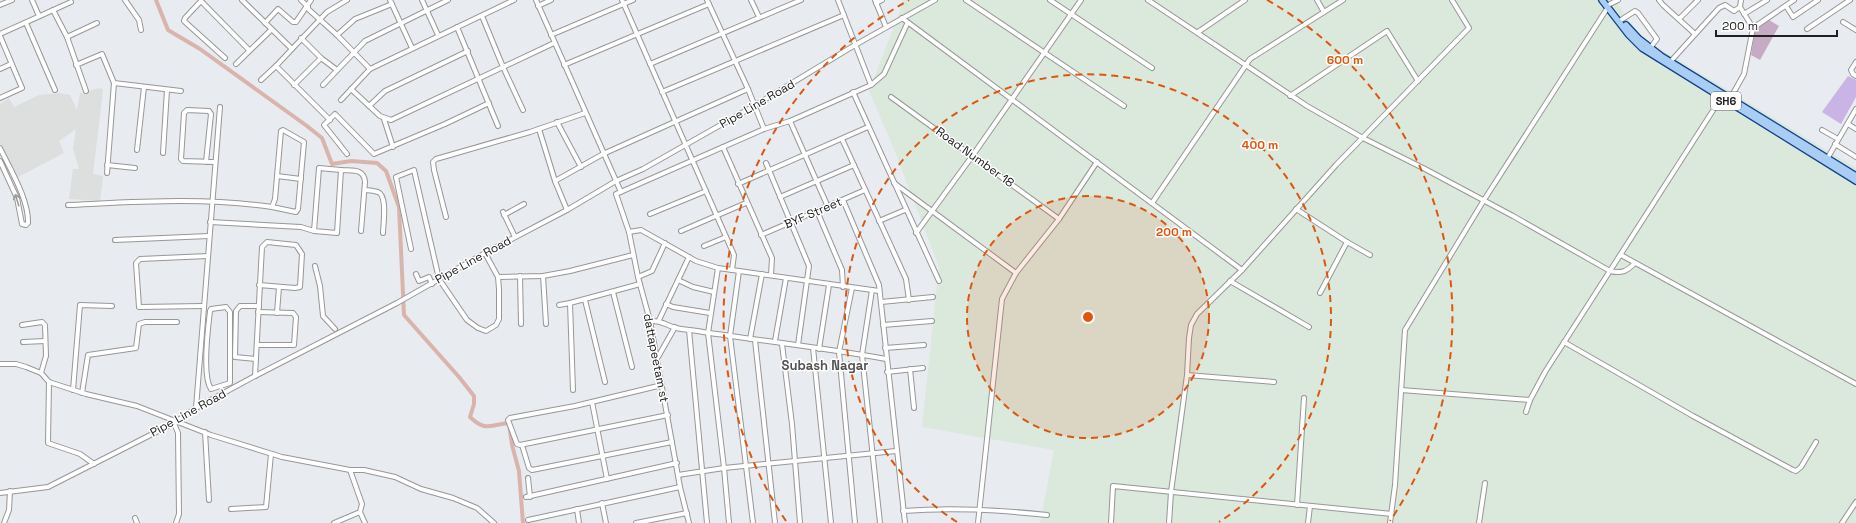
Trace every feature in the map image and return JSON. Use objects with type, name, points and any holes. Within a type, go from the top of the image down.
[{"type":"main road","name":"SH6","points":[[1602,0],[1609,4],[1631,32],[1650,48],[1856,176]]},
{"type":"main road","name":"SH6","points":[[1609,4],[1629,35],[1642,48],[1856,181]]},
{"type":"street","points":[[0,5],[12,0]]},
{"type":"street","points":[[32,0],[40,16]]},
{"type":"street","points":[[125,0],[139,20],[141,30]]},
{"type":"street","points":[[301,0],[370,69]]},
{"type":"street","points":[[278,9],[294,23],[311,0]]},
{"type":"street","points":[[261,80],[276,66],[319,19],[334,7],[347,0]]},
{"type":"street","points":[[422,0],[438,35]]},
{"type":"street","points":[[323,84],[365,41],[448,0]]},
{"type":"street","points":[[341,100],[370,69],[438,35],[514,0]]},
{"type":"street","points":[[536,0],[621,192],[764,129],[790,121],[852,92],[871,85],[884,74],[908,24]]},
{"type":"street","points":[[538,6],[551,0]]},
{"type":"street","points":[[551,35],[622,2],[633,0]]},
{"type":"street","points":[[751,0],[759,17]]},
{"type":"street","points":[[838,0],[871,85]]},
{"type":"street","points":[[882,0],[875,1],[886,27]]},
{"type":"street","name":"Pipe Line Road","points":[[0,492],[48,487],[176,422],[196,408],[398,303],[485,253],[567,210],[616,181],[686,144],[935,0]]},
{"type":"street","points":[[966,0],[1124,106]]},
{"type":"street","points":[[1050,0],[1152,68]]},
{"type":"street","points":[[916,233],[973,155],[1081,0]]},
{"type":"street","points":[[1198,32],[1245,0]]},
{"type":"street","points":[[1317,0],[1324,12]]},
{"type":"street","points":[[1152,203],[1250,59],[1343,0]]},
{"type":"street","points":[[1169,523],[1171,492],[1188,375],[1189,338],[1191,325],[1197,314],[1242,270],[1296,209],[1469,28],[1452,0]]},
{"type":"street","points":[[1390,523],[1395,485],[1406,330],[1484,200],[1609,4],[1618,0]]},
{"type":"street","points":[[1659,0],[1695,34]]},
{"type":"street","points":[[1679,19],[1698,0]]},
{"type":"street","points":[[1730,99],[1744,74],[1753,28],[1740,7],[1741,0]]},
{"type":"street","points":[[1744,14],[1767,0]]},
{"type":"street","points":[[1753,28],[1794,0]]},
{"type":"street","points":[[1786,6],[1793,17],[1818,0]]},
{"type":"street","points":[[1807,29],[1842,2],[1850,0]]},
{"type":"street","points":[[225,58],[184,21],[185,18],[202,1],[249,50]]},
{"type":"street","points":[[245,1],[271,30],[292,49]]},
{"type":"street","points":[[650,64],[722,32],[798,1]]},
{"type":"street","points":[[1151,1],[1290,96],[1363,138],[1484,200],[1610,271],[1621,273],[1635,263]]},
{"type":"street","points":[[0,98],[22,88],[0,35],[71,2]]},
{"type":"street","points":[[337,35],[355,19],[391,2],[412,48]]},
{"type":"street","points":[[622,2],[734,255],[732,270]]},
{"type":"street","points":[[564,65],[708,2],[748,89],[764,129]]},
{"type":"street","points":[[265,23],[282,5]]},
{"type":"street","points":[[1671,61],[1722,5],[1725,5],[1732,11],[1740,7]]},
{"type":"street","points":[[53,10],[67,37],[86,91]]},
{"type":"street","points":[[1621,20],[1635,11],[1638,13],[1657,39],[1650,48]]},
{"type":"street","points":[[662,92],[844,15]]},
{"type":"street","points":[[482,16],[502,67],[523,110]]},
{"type":"street","points":[[902,18],[908,24],[1242,270]]},
{"type":"street","points":[[1843,22],[1856,30]]},
{"type":"street","points":[[26,23],[55,90]]},
{"type":"street","points":[[67,37],[97,23]]},
{"type":"street","points":[[457,27],[498,126]]},
{"type":"street","points":[[236,64],[271,30]]},
{"type":"street","points":[[1290,96],[1387,31],[1418,81]]},
{"type":"street","points":[[302,38],[321,58],[337,70]]},
{"type":"street","points":[[384,119],[391,120],[554,43]]},
{"type":"street","points":[[369,106],[385,91],[468,51]]},
{"type":"street","points":[[76,65],[102,54],[114,84],[107,173]]},
{"type":"street","points":[[294,85],[321,58]]},
{"type":"street","points":[[1856,62],[1851,70],[1856,76]]},
{"type":"street","points":[[0,69],[11,64]]},
{"type":"street","points":[[276,66],[330,120]]},
{"type":"street","points":[[114,84],[181,92]]},
{"type":"street","points":[[137,150],[144,87]]},
{"type":"street","points":[[351,89],[384,119],[393,147]]},
{"type":"street","points":[[555,181],[603,154],[748,89]]},
{"type":"street","points":[[163,153],[168,90]]},
{"type":"street","points":[[852,92],[939,282]]},
{"type":"street","name":"Road Number 18","points":[[891,97],[973,155],[1059,219]]},
{"type":"street","points":[[1526,412],[1530,400],[1545,372],[1721,98]]},
{"type":"street","points":[[347,154],[324,125],[335,114],[374,154],[393,147],[489,103]]},
{"type":"street","points":[[196,408],[220,107]]},
{"type":"street","points":[[1827,158],[1856,109]]},
{"type":"street","points":[[206,162],[211,114],[209,111],[187,110],[184,113],[181,159],[184,161],[206,162],[215,162]]},
{"type":"street","points":[[446,217],[434,170],[433,162],[436,159],[539,129],[585,113]]},
{"type":"street","points":[[790,121],[828,207]]},
{"type":"street","points":[[557,122],[581,167]]},
{"type":"street","points":[[1848,124],[1856,129]]},
{"type":"street","points":[[738,184],[868,127]]},
{"type":"street","points":[[539,129],[555,181],[567,210]]},
{"type":"street","points":[[68,205],[156,201],[212,202],[272,207],[297,211],[304,142],[284,130],[281,131],[275,199],[272,207]]},
{"type":"street","points":[[1822,130],[1838,139]]},
{"type":"street","points":[[842,138],[878,221],[906,279],[909,300]]},
{"type":"street","points":[[1835,144],[1856,156]]},
{"type":"street","points":[[0,148],[20,191],[28,215],[28,223],[26,225],[22,224],[17,198],[0,161]]},
{"type":"street","points":[[723,148],[746,203],[772,258],[771,275]]},
{"type":"street","points":[[978,523],[1000,308],[1005,291],[1016,273],[1059,219],[1097,162]]},
{"type":"street","points":[[766,163],[809,266],[808,282],[798,345]]},
{"type":"street","points":[[107,165],[135,168]]},
{"type":"street","points":[[780,197],[854,165]]},
{"type":"street","points":[[314,231],[319,168],[362,172],[365,179],[365,190],[361,231]]},
{"type":"street","points":[[210,222],[301,227],[314,231],[337,233],[341,170]]},
{"type":"street","points":[[411,249],[396,177],[414,170],[439,279],[467,320],[478,328],[486,331],[496,325],[499,319],[498,277],[485,253]]},
{"type":"street","points":[[277,176],[301,179]]},
{"type":"street","points":[[894,182],[934,210],[1016,273]]},
{"type":"street","points":[[365,190],[378,192],[382,196],[384,206],[382,234]]},
{"type":"street","name":"BYF Street","points":[[761,235],[865,190]]},
{"type":"street","points":[[650,214],[706,191]]},
{"type":"street","name":"dattapeetam st","points":[[621,192],[616,194],[629,232],[638,277],[658,357],[680,487],[689,523]]},
{"type":"street","points":[[843,200],[879,285],[887,372],[905,523]]},
{"type":"street","points":[[681,231],[746,203]]},
{"type":"street","points":[[516,237],[504,213],[524,204]]},
{"type":"street","points":[[1296,209],[1370,255]]},
{"type":"street","points":[[878,221],[905,210]]},
{"type":"street","points":[[817,211],[842,270],[843,287]]},
{"type":"street","points":[[629,232],[641,230],[689,257],[718,268],[879,291]]},
{"type":"street","points":[[115,240],[209,236]]},
{"type":"street","points":[[704,246],[726,237]]},
{"type":"street","points":[[255,376],[259,285],[263,244],[267,242],[296,245],[302,254],[300,287],[295,288],[259,285]]},
{"type":"street","points":[[1320,293],[1347,242]]},
{"type":"street","points":[[638,277],[652,272],[665,243]]},
{"type":"street","points":[[498,277],[543,276],[570,271],[633,255]]},
{"type":"street","points":[[1620,255],[1856,384]]},
{"type":"street","points":[[203,306],[139,307],[136,263],[140,259],[208,256]]},
{"type":"street","points":[[659,320],[689,257]]},
{"type":"street","points":[[315,266],[320,286],[323,316],[335,329]]},
{"type":"street","points":[[718,268],[708,333],[721,439],[729,523]]},
{"type":"street","points":[[739,271],[730,336],[753,523]]},
{"type":"street","points":[[416,274],[418,281],[429,277],[432,284]]},
{"type":"street","points":[[762,274],[753,339],[775,523]]},
{"type":"street","points":[[520,276],[521,324]]},
{"type":"street","points":[[543,276],[546,324]]},
{"type":"street","points":[[775,341],[786,278]]},
{"type":"street","points":[[423,280],[427,286]]},
{"type":"street","points":[[678,280],[693,287],[714,292]]},
{"type":"street","points":[[1230,281],[1308,327]]},
{"type":"street","points":[[559,305],[585,300],[640,284]]},
{"type":"street","points":[[819,348],[829,285]]},
{"type":"street","points":[[277,313],[279,287]]},
{"type":"street","points":[[852,288],[839,352],[855,523]]},
{"type":"street","points":[[872,290],[862,355],[880,523]]},
{"type":"street","points":[[613,292],[632,367]]},
{"type":"street","points":[[881,302],[933,297]]},
{"type":"street","points":[[585,300],[605,382]]},
{"type":"street","points":[[570,303],[574,390]]},
{"type":"street","points":[[666,304],[673,307],[710,313]]},
{"type":"street","points":[[73,390],[80,305],[112,306]]},
{"type":"street","points":[[256,359],[235,357],[236,311],[240,306],[259,306]]},
{"type":"street","points":[[226,307],[229,309],[230,383],[211,389],[208,384],[207,370],[209,323],[211,309],[226,307]]},
{"type":"street","points":[[257,345],[294,345],[296,316],[293,313],[258,312]]},
{"type":"street","points":[[650,321],[659,320],[675,328],[775,341],[782,344],[819,348],[886,359]]},
{"type":"street","points":[[883,325],[932,320]]},
{"type":"street","points":[[22,325],[42,322],[44,325],[46,356],[41,373]]},
{"type":"street","points":[[82,393],[88,355],[131,350],[136,348],[139,324],[145,322],[177,322]]},
{"type":"street","points":[[202,322],[209,323]]},
{"type":"street","points":[[658,357],[675,328]]},
{"type":"street","points":[[689,330],[707,523]]},
{"type":"street","points":[[23,342],[45,341]]},
{"type":"street","points":[[1564,342],[1693,416],[1793,470],[1799,470],[1816,442]]},
{"type":"street","points":[[782,344],[795,461],[800,523]]},
{"type":"street","points":[[885,348],[924,345]]},
{"type":"street","points":[[813,348],[831,523]]},
{"type":"street","points":[[0,364],[16,364],[41,373],[50,382],[82,393],[137,406],[176,422],[272,454],[299,461],[350,470],[364,470],[395,477],[421,489],[453,498],[477,508],[494,523]]},
{"type":"street","points":[[887,372],[922,368]]},
{"type":"street","points":[[910,369],[914,408]]},
{"type":"street","points":[[199,370],[207,370]]},
{"type":"street","points":[[1188,375],[1274,382]]},
{"type":"street","points":[[50,382],[48,443],[80,454],[94,464]]},
{"type":"street","points":[[662,385],[592,402],[509,419],[518,444],[522,445],[529,468],[532,470],[672,440]]},
{"type":"street","points":[[1401,390],[1530,400]]},
{"type":"street","points":[[1297,504],[1304,398]]},
{"type":"street","points":[[592,402],[607,479]]},
{"type":"street","points":[[522,445],[597,428],[668,415]]},
{"type":"street","points":[[176,422],[178,433],[180,514],[176,523]]},
{"type":"street","points":[[205,432],[209,500]]},
{"type":"street","points":[[678,475],[724,468],[896,451]]},
{"type":"street","points":[[231,509],[266,507],[272,454]]},
{"type":"street","points":[[528,478],[528,497],[677,464]]},
{"type":"street","points":[[350,470],[362,504],[360,512],[365,523]]},
{"type":"street","points":[[1479,523],[1485,483]]},
{"type":"street","points":[[1111,523],[1114,486],[1392,514]]},
{"type":"street","points":[[528,520],[680,487]]},
{"type":"street","points":[[4,523],[9,510],[10,491]]},
{"type":"street","points":[[1842,523],[1856,502]]},
{"type":"street","points":[[602,503],[606,523]]},
{"type":"street","points":[[1308,523],[1310,506]]},
{"type":"street","points":[[903,511],[942,508],[979,508],[1048,515]]},
{"type":"street","points":[[577,509],[579,523]]},
{"type":"street","points":[[334,523],[360,512]]},
{"type":"street","points":[[636,523],[687,513]]},
{"type":"street","points":[[135,518],[137,523]]},
{"type":"shaded area","points":[[904,0],[1615,0],[1639,36],[1856,168],[1856,523],[1040,523],[1054,450],[922,427],[939,267],[894,149],[869,91]]},
{"type":"shaded area","points":[[1769,20],[1779,26],[1760,60],[1751,55],[1755,30]]},
{"type":"shaded area","points":[[1848,76],[1856,80],[1856,97],[1841,124],[1822,112]]},
{"type":"shaded area","points":[[100,88],[103,90],[93,174],[103,176],[100,201],[69,199],[73,169],[79,169],[73,148],[76,129],[59,141],[64,153],[18,177],[0,143],[0,104],[9,98],[14,107],[39,95],[60,93],[70,95],[77,110],[80,93]]},
{"type":"waterway","points":[[156,0],[168,30],[200,49],[322,138],[332,164],[351,161],[377,163],[386,171],[399,207],[404,315],[474,396],[474,404],[470,417],[475,422],[484,426],[509,423],[512,445],[519,471],[523,523]]},
{"type":"district","name":"Subash Nagar","points":[[825,365]]}]
